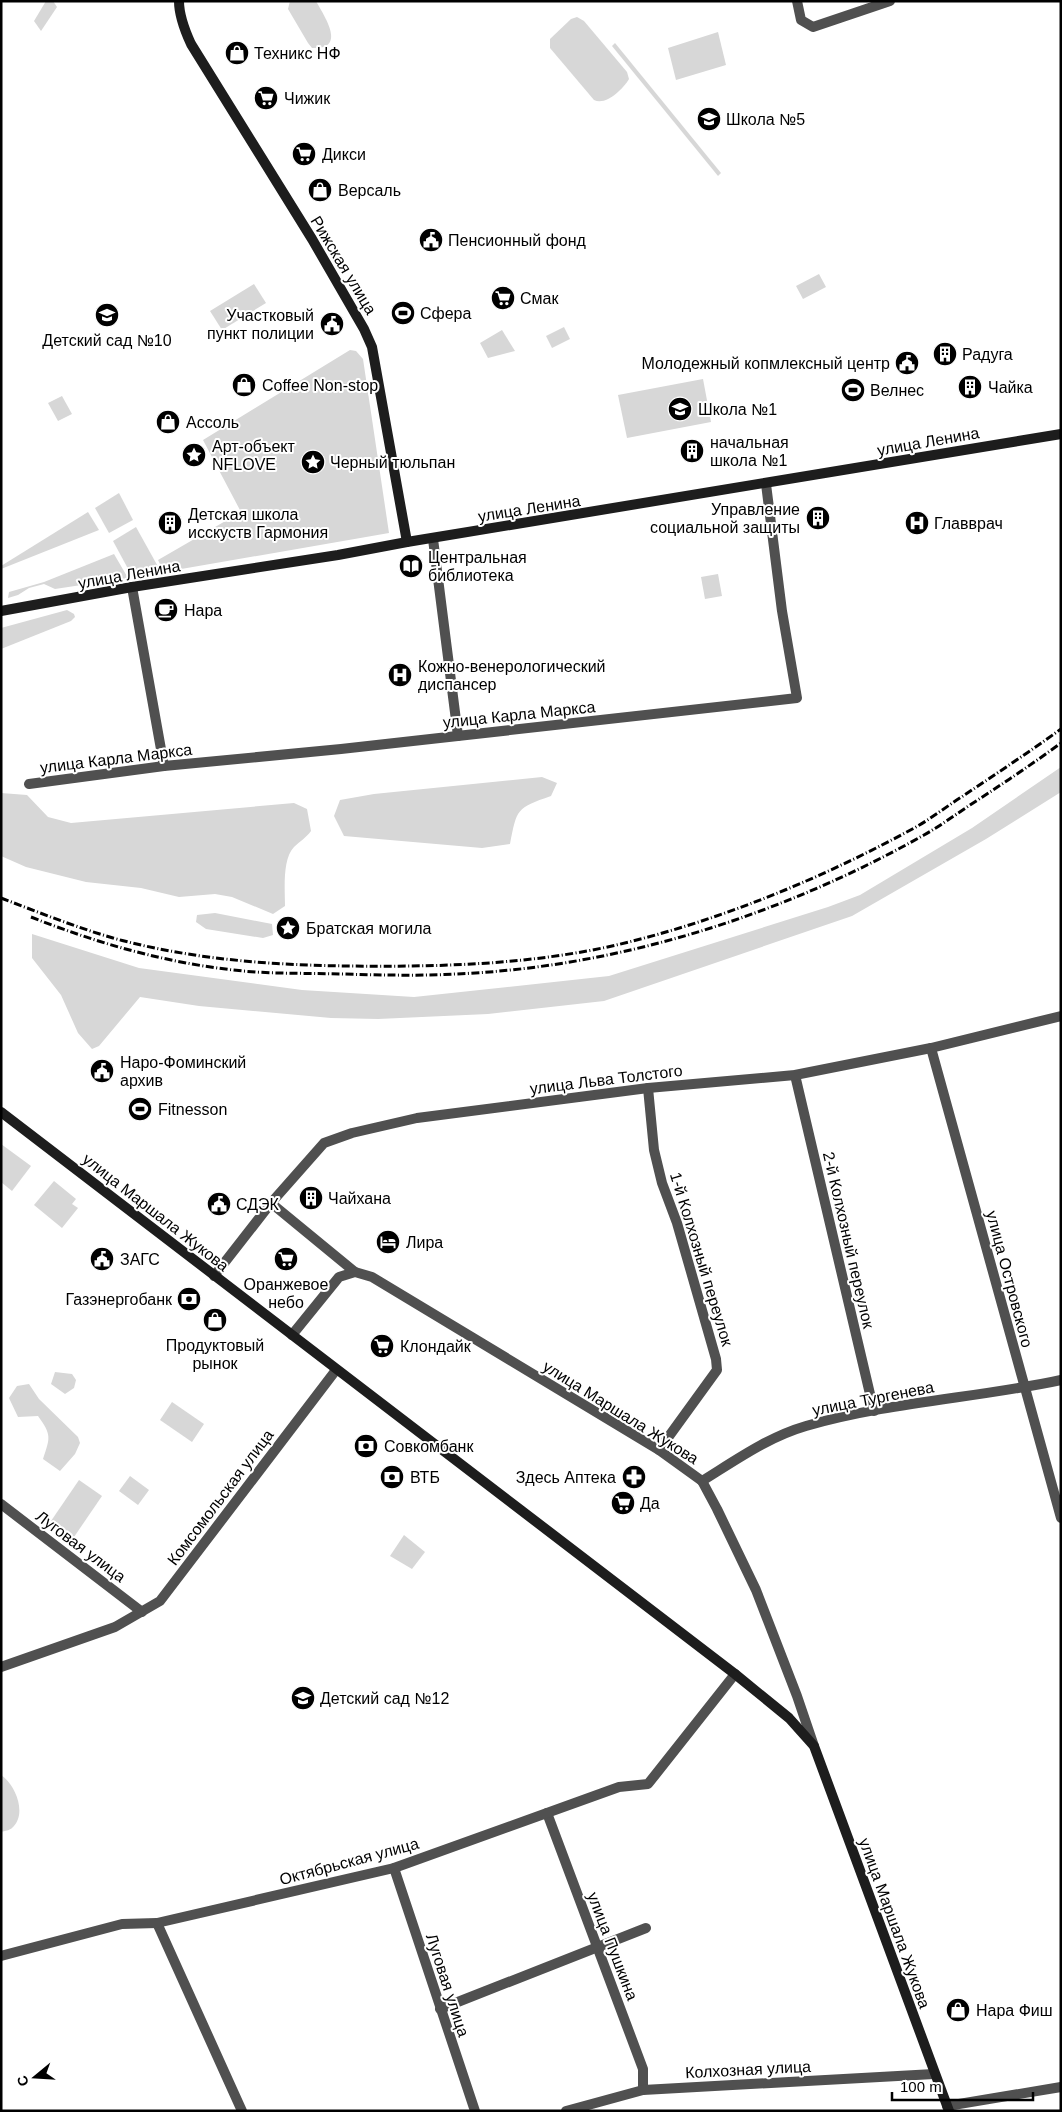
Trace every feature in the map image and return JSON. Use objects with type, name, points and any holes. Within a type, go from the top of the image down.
[{"type":"street","name":"Рижская улица","points":[[179,1],[179,9],[185,31],[191,44],[312,239],[364,329],[372,347],[407,542]]},
{"type":"street","points":[[797,1],[801,20],[813,27],[890,1]]},
{"type":"street","name":"улица Ленина","points":[[1,611],[132,587],[338,555],[1061,434]]},
{"type":"street","name":"улица Карла Маркса","points":[[29,784],[164,766],[341,750],[797,698],[782,611],[766,484]]},
{"type":"street","points":[[433,539],[458,736]]},
{"type":"street","points":[[132,587],[164,766]]},
{"type":"street","name":"улица Льва Толстого","points":[[214,1276],[271,1204],[324,1143],[352,1133],[417,1118],[648,1088],[795,1075],[931,1048],[1061,1016]]},
{"type":"street","name":"улица Островского","points":[[931,1048],[1061,1518]]},
{"type":"street","name":"2-й Колхозный переулок","points":[[795,1075],[874,1411]]},
{"type":"street","name":"1-й Колхозный переулок","points":[[648,1088],[654,1150],[716,1358],[717,1370],[659,1450]]},
{"type":"street","name":"улица Маршала Жукова","points":[[1,1112],[735,1674],[789,1718],[814,1746]]},
{"type":"street","name":"улица Маршала Жукова","points":[[271,1204],[355,1272],[372,1277],[659,1450],[702,1481],[756,1590],[797,1696],[948,2108]]},
{"type":"street","points":[[292,1336],[339,1277],[355,1272]]},
{"type":"street","name":"Комсомольская улица","points":[[1,1667],[115,1627],[160,1601],[336,1370]]},
{"type":"street","name":"улица Тургенева","points":[[702,1481],[764,1443],[805,1426],[874,1411],[1025,1388],[1061,1380]]},
{"type":"street","name":"Луговая улица","points":[[1,1504],[142,1612]]},
{"type":"street","name":"Октябрьская улица","points":[[1,1956],[122,1924],[157,1923],[394,1868],[619,1787],[648,1784],[735,1674]]},
{"type":"street","name":"улица Пушкина","points":[[547,1813],[643,2069],[643,2090]]},
{"type":"street","name":"Луговая улица","points":[[394,1868],[475,2111]]},
{"type":"street","points":[[157,1923],[242,2111]]},
{"type":"street","points":[[440,2009],[646,1928]]},
{"type":"street","name":"Колхозная улица","points":[[566,2111],[643,2090],[934,2074]]},
{"type":"street","points":[[948,2108],[1061,2087]]},
{"type":"shaded area","points":[[46,1],[53,1],[57,7],[41,31],[34,21]]},
{"type":"shaded area","points":[[290,1],[316,1],[328,23],[331,38],[329,44],[323,47],[312,48],[288,9]]},
{"type":"shaded area","points":[[577,17],[584,21],[627,72],[629,79],[626,83],[614,96],[604,101],[594,100],[550,48],[550,39],[571,19]]},
{"type":"shaded area","points":[[718,32],[726,65],[676,80],[668,48]]},
{"type":"shaded area","points":[[615,43],[721,173],[718,176],[612,46]]},
{"type":"shaded area","points":[[819,274],[826,287],[803,299],[796,286]]},
{"type":"shaded area","points":[[254,284],[266,303],[222,330],[210,311]]},
{"type":"shaded area","points":[[564,327],[570,339],[552,348],[546,336]]},
{"type":"shaded area","points":[[502,330],[515,351],[488,358],[480,343]]},
{"type":"shaded area","points":[[350,350],[356,351],[363,359],[389,533],[164,572],[158,560],[241,512],[203,440]]},
{"type":"shaded area","points":[[703,379],[711,422],[627,438],[618,395]]},
{"type":"shaded area","points":[[62,396],[72,414],[58,421],[48,403]]},
{"type":"shaded area","points":[[119,493],[133,520],[109,533],[95,508]]},
{"type":"shaded area","points":[[88,512],[99,530],[1,569],[1,566]]},
{"type":"shaded area","points":[[136,527],[161,572],[133,578],[113,541]]},
{"type":"shaded area","points":[[114,554],[128,578],[55,589],[44,584],[29,588],[18,595],[8,598],[9,592],[44,582]]},
{"type":"shaded area","points":[[718,574],[722,596],[705,599],[701,577]]},
{"type":"shaded area","points":[[67,610],[74,614],[75,617],[71,621],[1,649],[1,628]]},
{"type":"shaded area","points":[[1061,767],[1061,792],[986,839],[852,916],[604,1001],[488,1014],[378,1019],[331,1018],[199,1006],[140,997],[99,1046],[92,1049],[78,1033],[61,995],[32,958],[32,934],[139,968],[302,990],[414,997],[609,976],[828,907],[860,895],[972,828]]},
{"type":"shaded area","points":[[542,777],[557,783],[551,796],[524,807],[520,811],[514,823],[510,844],[482,848],[344,836],[334,816],[340,800],[374,794]]},
{"type":"shaded area","points":[[1,793],[27,795],[48,817],[71,823],[294,803],[307,809],[311,831],[290,852],[285,875],[285,906],[273,914],[232,897],[215,894],[179,897],[141,888],[86,882],[26,867],[1,856]]},
{"type":"shaded area","points":[[215,913],[272,924],[273,935],[263,938],[206,929],[196,922],[197,915]]},
{"type":"shaded area","points":[[1,1144],[31,1166],[12,1191],[1,1182]]},
{"type":"shaded area","points":[[54,1181],[76,1199],[72,1204],[78,1208],[62,1228],[34,1205]]},
{"type":"shaded area","points":[[55,1372],[72,1374],[76,1380],[74,1388],[65,1394],[51,1384]]},
{"type":"shaded area","points":[[29,1384],[39,1399],[78,1437],[80,1443],[75,1454],[60,1471],[43,1459],[48,1441],[48,1432],[43,1422],[38,1416],[18,1417],[9,1398],[17,1386]]},
{"type":"shaded area","points":[[172,1402],[204,1424],[192,1442],[160,1420]]},
{"type":"shaded area","points":[[130,1476],[149,1490],[138,1505],[119,1491]]},
{"type":"shaded area","points":[[79,1480],[102,1496],[74,1537],[51,1521]]},
{"type":"shaded area","points":[[404,1535],[425,1552],[412,1569],[390,1556]]},
{"type":"shaded area","points":[[1,1775],[15,1792],[18,1800],[19,1815],[17,1822],[11,1829],[1,1832]]},
{"type":"railway","points":[[1,898],[113,938],[171,951],[229,960],[318,965],[414,966],[480,964],[579,952],[612,946],[690,925],[768,897],[843,864],[922,823],[1061,729]]},
{"type":"railway","points":[[31,917],[135,952],[216,968],[243,971],[442,975],[517,969],[578,961],[639,948],[698,932],[757,912],[870,864],[930,832],[1061,743]]},
{"type":"place","name":"Техникс НФ","points":[[237,53]]},
{"type":"place","name":"Чижик","points":[[266,98]]},
{"type":"place","name":"Школа №5","points":[[709,119]]},
{"type":"place","name":"Дикси","points":[[304,154]]},
{"type":"place","name":"Версаль","points":[[320,190]]},
{"type":"place","name":"Пенсионный фонд","points":[[431,240]]},
{"type":"place","name":"Смак","points":[[503,298]]},
{"type":"place","name":"Сфера","points":[[403,313]]},
{"type":"place","name":"Детский сад №10","points":[[107,315]]},
{"type":"place","name":"Участковый пункт полиции","points":[[332,324]]},
{"type":"place","name":"Радуга","points":[[945,354]]},
{"type":"place","name":"Молодежный копмлексный центр","points":[[907,363]]},
{"type":"place","name":"Coffee Non-stop","points":[[244,385]]},
{"type":"place","name":"Чайка","points":[[970,387]]},
{"type":"place","name":"Велнес","points":[[853,390]]},
{"type":"place","name":"Школа №1","points":[[680,409]]},
{"type":"place","name":"Ассоль","points":[[168,422]]},
{"type":"place","name":"начальная школа №1","points":[[692,451]]},
{"type":"place","name":"Арт-объект NFLOVE","points":[[194,455]]},
{"type":"place","name":"Черный тюльпан","points":[[313,462]]},
{"type":"place","name":"Управление социальной защиты","points":[[818,518]]},
{"type":"place","name":"Детская школа исскуств Гармония","points":[[170,523]]},
{"type":"place","name":"Главврач","points":[[917,523]]},
{"type":"place","name":"Центральная библиотека","points":[[411,566]]},
{"type":"place","name":"Нара","points":[[166,610]]},
{"type":"place","name":"Кожно-венерологический диспансер","points":[[400,675]]},
{"type":"place","name":"Братская могила","points":[[288,928]]},
{"type":"place","name":"Наро-Фоминский архив","points":[[102,1071]]},
{"type":"place","name":"Fitnesson","points":[[140,1109]]},
{"type":"place","name":"Чайхана","points":[[311,1198]]},
{"type":"place","name":"СДЭК","points":[[219,1204]]},
{"type":"place","name":"Лира","points":[[388,1242]]},
{"type":"place","name":"ЗАГС","points":[[102,1259]]},
{"type":"place","name":"Оранжевое небо","points":[[286,1259]]},
{"type":"place","name":"Газэнергобанк","points":[[189,1299]]},
{"type":"place","name":"Продуктовый рынок","points":[[215,1320]]},
{"type":"place","name":"Клондайк","points":[[382,1346]]},
{"type":"place","name":"Совкомбанк","points":[[366,1446]]},
{"type":"place","name":"ВТБ","points":[[392,1477]]},
{"type":"place","name":"Здесь Аптека","points":[[634,1477]]},
{"type":"place","name":"Да","points":[[623,1503]]},
{"type":"place","name":"Детский сад №12","points":[[303,1698]]},
{"type":"place","name":"Нара Фиш","points":[[958,2010]]}]
